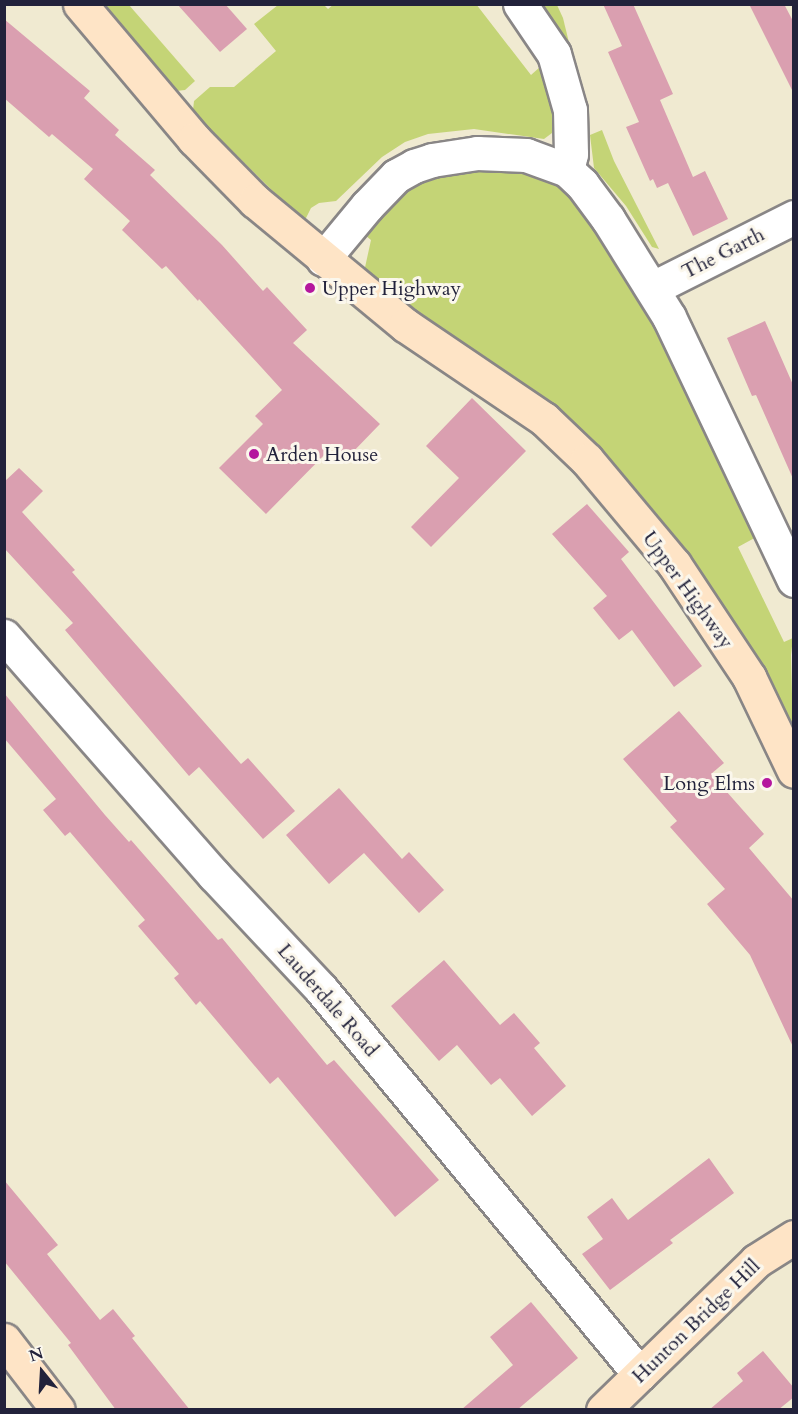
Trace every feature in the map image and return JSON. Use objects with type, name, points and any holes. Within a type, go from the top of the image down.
[{"type":"street","name":"Upper Highway","points":[[80,4],[194,139],[255,201],[405,325],[544,419],[587,460],[674,564],[743,667],[794,771]]},
{"type":"street","points":[[520,4],[554,54],[570,110],[572,154],[567,170]]},
{"type":"street","points":[[323,259],[367,206],[396,176],[414,166],[432,160],[477,153],[526,155],[567,170],[582,184],[608,219],[669,317],[794,580]]},
{"type":"street","name":"The Garth","points":[[652,288],[794,217]]},
{"type":"street","name":"Lauderdale Road","points":[[4,636],[214,874],[321,989],[640,1374]]},
{"type":"street","name":"Hunton Bridge Hill","points":[[603,1410],[756,1261],[794,1237]]},
{"type":"street","points":[[4,1340],[58,1410]]},
{"type":"green space","points":[[334,4],[476,4],[531,75],[549,59],[554,116],[552,133],[544,139],[474,129],[428,134],[405,142],[382,157],[336,201],[319,203],[311,208],[304,222],[196,115],[193,110],[194,101],[210,87],[234,87],[276,51],[254,24],[278,5],[324,5],[328,9]]},
{"type":"green space","points":[[100,5],[129,5],[195,81],[185,90],[176,91]]},
{"type":"green space","points":[[534,5],[557,5],[563,18],[573,59],[569,60]]},
{"type":"green space","points":[[602,130],[614,161],[659,249],[652,247],[626,206],[594,168],[590,135]]},
{"type":"green space","points":[[524,167],[562,180],[626,262],[760,535],[738,547],[784,642],[793,638],[791,655],[793,734],[552,408],[364,272],[371,240],[360,231],[403,186],[437,169]]},
{"type":"building","points":[[177,4],[225,4],[247,29],[220,52]]},
{"type":"building","points":[[603,4],[633,4],[673,94],[660,100],[693,177],[705,171],[728,219],[693,236],[668,183],[657,188],[653,179],[650,181],[626,127],[639,122],[608,52],[622,46]]},
{"type":"building","points":[[749,4],[784,4],[794,23],[794,94]]},
{"type":"building","points":[[4,19],[90,91],[84,98],[119,130],[115,135],[155,170],[150,175],[222,245],[263,291],[267,287],[307,330],[293,343],[380,424],[348,457],[334,445],[266,514],[219,468],[263,424],[255,416],[282,390],[166,266],[162,269],[122,230],[130,221],[84,179],[93,169],[52,134],[49,137],[4,98]]},
{"type":"building","points":[[765,321],[794,387],[794,481],[756,395],[752,396],[727,338]]},
{"type":"building","points":[[472,398],[526,451],[431,547],[411,527],[459,478],[426,446]]},
{"type":"building","points":[[19,468],[43,491],[22,512],[75,570],[72,572],[241,764],[248,758],[295,811],[263,839],[199,767],[189,776],[65,630],[73,623],[4,548],[4,482]]},
{"type":"building","points":[[587,504],[629,552],[621,559],[702,666],[674,687],[632,630],[619,640],[593,608],[607,596],[552,534]]},
{"type":"building","points":[[4,693],[129,842],[131,840],[218,940],[222,938],[327,1065],[334,1060],[439,1180],[395,1217],[278,1077],[270,1084],[200,1001],[196,1005],[174,978],[179,974],[138,926],[145,920],[70,832],[65,836],[43,810],[56,799],[4,738]]},
{"type":"building","points":[[679,711],[724,763],[711,774],[764,834],[749,848],[794,901],[794,1049],[750,955],[707,904],[725,889],[670,827],[677,821],[623,759]]},
{"type":"building","points":[[339,788],[402,859],[409,852],[444,890],[419,913],[364,853],[329,884],[286,835]]},
{"type":"building","points":[[444,960],[500,1025],[514,1013],[540,1043],[534,1048],[566,1086],[532,1116],[500,1078],[491,1085],[457,1045],[439,1061],[391,1006]]},
{"type":"building","points":[[709,1158],[734,1193],[670,1240],[673,1243],[610,1290],[582,1254],[603,1239],[587,1217],[612,1198],[628,1220]]},
{"type":"building","points":[[4,1180],[58,1245],[47,1254],[100,1320],[113,1309],[135,1336],[132,1338],[190,1410],[116,1410],[68,1345],[71,1343],[4,1261]]},
{"type":"building","points":[[531,1302],[578,1358],[517,1410],[461,1410],[513,1365],[490,1337]]},
{"type":"building","points":[[763,1351],[794,1388],[794,1397],[778,1410],[709,1410],[743,1381],[737,1373]]},
{"type":"place","name":"Upper Highway","points":[[310,288]]},
{"type":"place","name":"Arden House","points":[[254,454]]},
{"type":"place","name":"Long Elms","points":[[767,783]]}]
